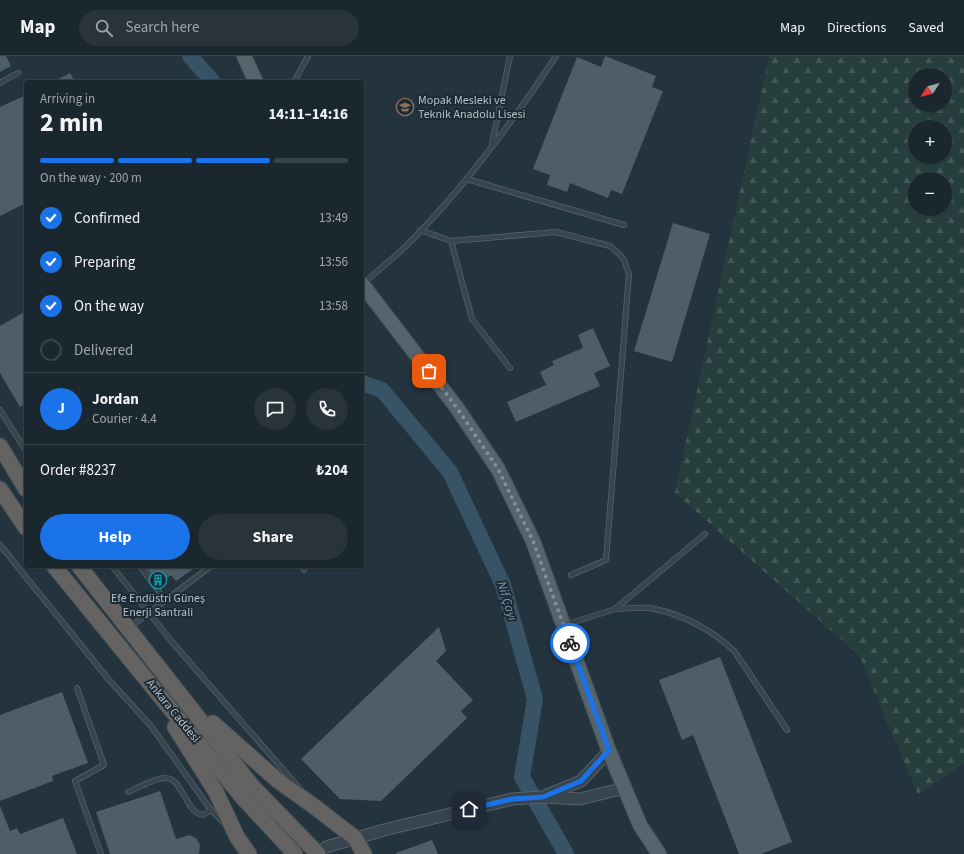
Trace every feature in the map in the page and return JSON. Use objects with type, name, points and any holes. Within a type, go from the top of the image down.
[{"type":"highway","points":[[0,446],[24,486]]},
{"type":"highway","points":[[0,489],[24,525]]},
{"type":"highway","name":"Ankara Caddesi","points":[[56,568],[243,798],[295,854]]},
{"type":"highway","name":"Ankara Caddesi","points":[[81,568],[252,786],[322,851]]},
{"type":"highway","points":[[136,665],[216,792],[237,837],[249,854]]},
{"type":"highway","points":[[161,669],[222,732],[277,780],[355,838],[364,854]]},
{"type":"main road","points":[[244,56],[255,80]]},
{"type":"main road","points":[[364,287],[457,408],[498,469],[533,541],[609,750],[640,825],[658,854]]},
{"type":"street","points":[[543,797],[581,781],[609,750]]},
{"type":"street","points":[[322,851],[355,838],[512,799],[543,797],[580,799],[625,788]]},
{"type":"lane","points":[[295,80],[308,56]]},
{"type":"lane","points":[[492,146],[510,56]]},
{"type":"lane","points":[[364,282],[407,245],[468,179],[533,91],[556,56]]},
{"type":"lane","points":[[0,83],[18,73]]},
{"type":"lane","points":[[468,179],[624,225]]},
{"type":"lane","points":[[420,230],[451,241],[556,232],[610,246],[620,255],[627,267],[629,274],[606,560],[571,575]]},
{"type":"lane","points":[[451,241],[472,319],[510,368]]},
{"type":"lane","points":[[0,410],[24,448]]},
{"type":"lane","points":[[615,609],[705,534]]},
{"type":"lane","points":[[0,545],[110,681],[151,726],[211,810],[237,837]]},
{"type":"lane","points":[[114,568],[172,642],[315,807]]},
{"type":"lane","points":[[141,568],[165,600]]},
{"type":"lane","points":[[129,628],[209,568]]},
{"type":"lane","points":[[564,625],[615,609],[654,609],[670,614],[702,628],[735,652],[787,730]]},
{"type":"lane","points":[[77,688],[104,765],[75,781],[101,854]]},
{"type":"lane","points":[[128,792],[160,779],[170,779],[175,783],[196,813],[203,816],[211,810]]},
{"type":"green space","points":[[769,56],[964,56],[964,764],[918,794],[859,655],[675,493]]},
{"type":"building","points":[[0,56],[6,56],[11,66],[0,72]]},
{"type":"building","points":[[605,56],[656,76],[652,87],[663,91],[622,194],[611,190],[608,198],[570,183],[567,192],[547,185],[550,175],[533,169],[577,57],[601,67]]},
{"type":"building","points":[[70,73],[74,80],[57,80]]},
{"type":"building","points":[[24,96],[24,204],[0,216],[0,107]]},
{"type":"building","points":[[673,223],[710,234],[672,362],[634,351]]},
{"type":"building","points":[[24,312],[24,404],[20,407],[0,373],[0,326]]},
{"type":"building","points":[[593,328],[610,366],[594,373],[600,386],[516,422],[507,402],[546,385],[540,372],[554,365],[552,361],[583,348],[578,335]]},
{"type":"building","name":"Efe Endüstri Güneş Enerji Santrali","points":[[146,568],[194,568],[176,581],[171,575],[158,584]]},
{"type":"building","points":[[439,627],[446,651],[436,661],[473,700],[461,711],[467,718],[381,801],[340,799],[301,759]]},
{"type":"building","points":[[720,657],[792,842],[761,854],[739,854],[693,735],[682,740],[659,680]]},
{"type":"building","points":[[62,692],[88,763],[52,776],[53,781],[0,801],[0,715]]},
{"type":"building","points":[[160,791],[176,839],[189,835],[196,838],[200,845],[199,854],[110,854],[96,812]]},
{"type":"building","points":[[0,806],[10,831],[17,828],[20,834],[63,818],[77,854],[0,854]]},
{"type":"building","points":[[432,840],[438,854],[396,854],[396,853]]},
{"type":"waterway","name":"Nif Çayı","points":[[190,56],[211,80]]},
{"type":"waterway","name":"Nif Çayı","points":[[364,384],[382,390],[450,472],[503,585],[535,699],[522,777],[566,854]]},
{"type":"way so far","points":[[429,371],[457,408],[498,469],[533,541],[570,643]]},
{"type":"place","name":"Mopak Mesleki ve Teknik Anadolu Lisesi","points":[[405,107]]},
{"type":"place","name":"Efe Endüstri Güneş Enerji Santrali","points":[[158,580]]},
{"type":"route","points":[[469,809],[512,799],[543,797],[581,781],[609,750],[570,643]]}]
